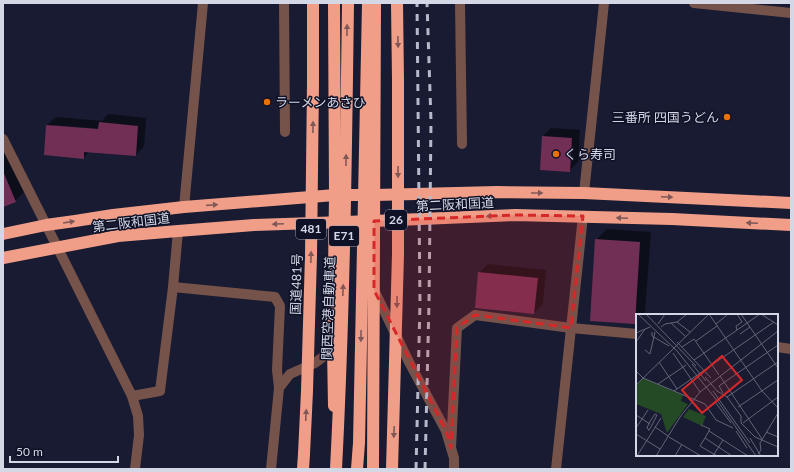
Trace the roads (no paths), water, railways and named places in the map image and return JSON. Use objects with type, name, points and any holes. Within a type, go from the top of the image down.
[{"type":"highway","name":"国道481号","points":[[303,469],[311,256],[313,3]]},
{"type":"highway","name":"481","points":[[332,469],[334,432],[334,3]]},
{"type":"highway","name":"関西空港自動車道","points":[[336,469],[344,276],[348,3]]},
{"type":"highway","name":"E71","points":[[357,469],[359,436],[368,3]]},
{"type":"highway","points":[[373,469],[375,3]]},
{"type":"highway","points":[[392,469],[398,254],[397,3]]},
{"type":"highway","name":"第二阪和国道","points":[[3,234],[46,225],[113,215],[184,207],[335,195],[375,196],[497,192],[584,193],[791,203]]},
{"type":"highway","name":"第二阪和国道","points":[[3,258],[118,236],[254,225],[374,222],[515,215],[672,219],[791,225]]},
{"type":"street","points":[[184,207],[203,3]]},
{"type":"street","points":[[284,3],[285,132]]},
{"type":"street","points":[[460,3],[462,144]]},
{"type":"street","points":[[584,193],[604,3]]},
{"type":"street","points":[[694,3],[791,13]]},
{"type":"street","points":[[3,139],[132,396],[138,416],[139,435],[135,469]]},
{"type":"street","points":[[556,469],[583,216]]},
{"type":"street","points":[[132,396],[160,391],[173,287],[178,231]]},
{"type":"street","points":[[173,287],[274,297],[280,306],[277,370],[279,388],[271,469]]},
{"type":"street","points":[[374,290],[410,364],[446,431],[454,458],[454,469]]},
{"type":"street","points":[[451,448],[457,328],[475,315],[571,328],[636,334]]},
{"type":"street","points":[[778,347],[791,348]]},
{"type":"street","points":[[279,388],[290,374],[315,363],[333,349]]},
{"type":"railway","points":[[416,469],[420,303],[417,3]]},
{"type":"railway","points":[[425,469],[431,121],[427,3]]},
{"type":"place","name":"ラーメンあさひ","points":[[267,102]]},
{"type":"place","name":"三番所 四国うどん","points":[[727,117]]},
{"type":"place","name":"くら寿司","points":[[556,154]]}]
